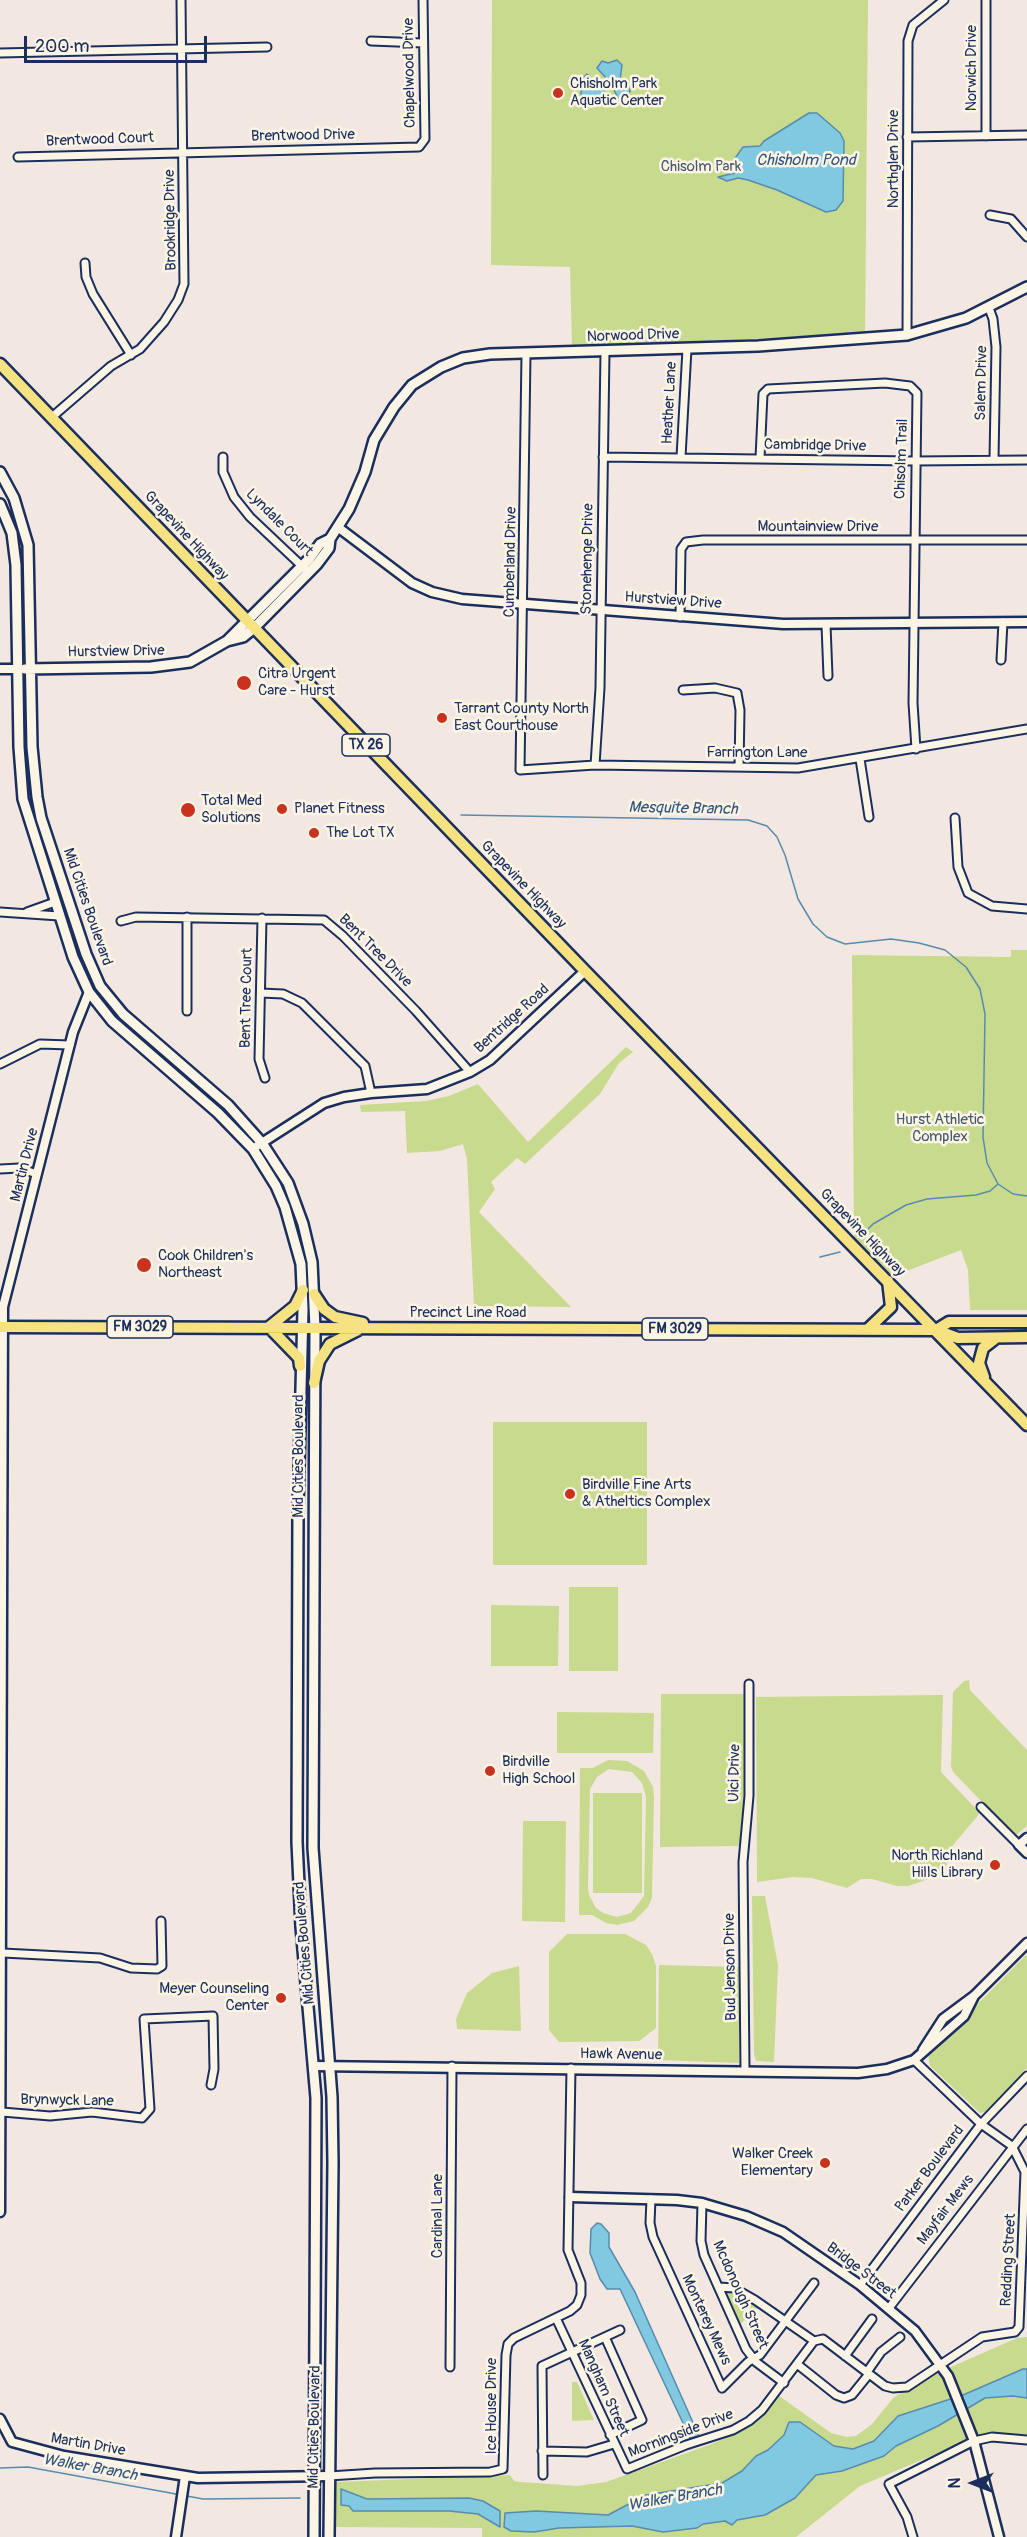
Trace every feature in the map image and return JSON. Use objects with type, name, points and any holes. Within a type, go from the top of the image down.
[{"type":"main road","name":"Norwood Drive","points":[[251,625],[306,569],[320,544],[330,539],[339,528],[357,492],[374,440],[394,407],[412,385],[429,373],[463,358],[863,340],[907,335],[951,324],[989,308],[1027,287]]},
{"type":"main road","name":"Grapevine Highway","points":[[0,364],[585,971],[1027,1425]]},
{"type":"main road","name":"Mid Cities Boulevard","points":[[0,472],[14,498],[28,544],[33,765],[37,797],[43,825],[86,954],[100,986],[128,1019],[228,1105],[262,1143],[288,1183],[310,1252],[300,1366],[297,1710],[298,1865],[301,1927],[314,2066],[317,2144],[314,2537]]},
{"type":"main road","name":"Mid Cities Boulevard","points":[[0,504],[14,543],[17,578],[19,747],[23,798],[73,957],[89,992],[112,1021],[218,1113],[253,1149],[276,1186],[292,1227],[315,1328],[314,1863],[329,2065],[333,2163],[329,2537]]},
{"type":"main road","points":[[17,578],[29,577]]},
{"type":"main road","name":"Hurstview Drive","points":[[17,669],[181,665],[200,658],[251,625]]},
{"type":"main road","points":[[23,798],[37,797]]},
{"type":"main road","points":[[89,992],[102,997],[118,1016],[128,1019]]},
{"type":"main road","points":[[292,1227],[297,1239],[310,1252]]},
{"type":"main road","points":[[868,1329],[891,1307],[888,1281]]},
{"type":"main road","points":[[300,1366],[299,1359],[269,1327],[308,1292],[335,1317],[374,1325],[377,1328]]},
{"type":"main road","name":"Precinct Line Road","points":[[936,1330],[949,1322],[1027,1322]]},
{"type":"main road","name":"Precinct Line Road","points":[[1,1327],[868,1329],[936,1330],[958,1338],[1027,1337]]},
{"type":"main road","points":[[315,1383],[319,1361],[330,1344],[363,1328]]},
{"type":"main road","points":[[989,1385],[982,1375],[979,1363],[983,1348],[997,1338]]},
{"type":"main road","points":[[298,1509],[314,1506]]},
{"type":"main road","points":[[298,1509],[314,1516]]},
{"type":"main road","points":[[297,1710],[313,1698]]},
{"type":"main road","points":[[298,1865],[314,1863]]},
{"type":"street","name":"Brookridge Drive","points":[[52,417],[111,366],[140,349],[159,328],[178,300],[184,284],[181,0]]},
{"type":"street","name":"Chapelwood Drive","points":[[422,145],[425,139],[423,0]]},
{"type":"street","name":"Northglen Drive","points":[[907,335],[909,31],[913,25],[944,0]]},
{"type":"street","name":"Norwich Drive","points":[[986,0],[986,136]]},
{"type":"street","points":[[371,41],[423,44]]},
{"type":"street","points":[[0,53],[267,46]]},
{"type":"street","points":[[908,136],[1027,135]]},
{"type":"street","name":"Brentwood Drive","points":[[183,152],[414,148],[422,145]]},
{"type":"street","name":"Brentwood Court","points":[[18,157],[183,152]]},
{"type":"street","points":[[990,215],[1011,219],[1027,237]]},
{"type":"street","points":[[85,263],[86,278],[93,294],[131,355]]},
{"type":"street","name":"Salem Drive","points":[[989,308],[993,319],[996,347],[994,459]]},
{"type":"street","name":"Heather Lane","points":[[681,457],[687,349]]},
{"type":"street","name":"Stonehenge Drive","points":[[595,765],[601,611],[605,352]]},
{"type":"street","name":"Cumberland Drive","points":[[520,770],[526,354]]},
{"type":"street","name":"Chisolm Trail","points":[[760,458],[763,394],[768,389],[885,383],[910,386],[917,393],[914,462],[913,703],[916,749]]},
{"type":"street","name":"Lyndale Court","points":[[224,457],[223,472],[234,497],[250,517],[306,569]]},
{"type":"street","name":"Cambridge Drive","points":[[603,457],[914,462],[1027,460]]},
{"type":"street","name":"Hurstview Drive","points":[[339,528],[421,588],[462,599],[680,617],[826,625],[914,621],[1027,622]]},
{"type":"street","name":"Mountainview Drive","points":[[680,617],[681,549],[686,542],[703,540],[1027,540]]},
{"type":"street","points":[[1001,660],[1003,622]]},
{"type":"street","points":[[826,625],[828,676]]},
{"type":"street","name":"Hurstview Drive","points":[[0,669],[17,669]]},
{"type":"street","points":[[683,690],[715,688],[737,693],[741,710],[739,767]]},
{"type":"street","name":"Farrington Lane","points":[[520,770],[595,765],[798,768],[1027,729]]},
{"type":"street","points":[[860,759],[869,817]]},
{"type":"street","points":[[955,818],[958,867],[968,893],[992,906],[1027,909]]},
{"type":"street","points":[[27,912],[55,902]]},
{"type":"street","points":[[0,912],[27,912],[59,916]]},
{"type":"street","name":"Bent Tree Drive","points":[[121,921],[136,916],[324,920],[332,925],[416,1011],[470,1072]]},
{"type":"street","points":[[187,917],[187,1011]]},
{"type":"street","name":"Bent Tree Court","points":[[262,918],[259,1059],[265,1078]]},
{"type":"street","name":"Bentridge Road","points":[[253,1149],[324,1103],[371,1093],[427,1089],[470,1072],[490,1060],[585,971]]},
{"type":"street","name":"Martin Drive","points":[[0,2212],[3,1953],[1,1327],[4,1301],[70,1045],[89,992]]},
{"type":"street","points":[[261,993],[290,996],[302,1003],[365,1065],[371,1093]]},
{"type":"street","points":[[0,1065],[40,1044],[70,1045]]},
{"type":"street","points":[[0,1169],[20,1168],[37,1174]]},
{"type":"street","name":"Uici Drive","points":[[743,1862],[748,1796],[750,1684]]},
{"type":"street","points":[[981,1807],[1027,1853]]},
{"type":"street","points":[[1019,1845],[1027,1838]]},
{"type":"street","name":"Bud Jenson Drive","points":[[743,1862],[745,2070]]},
{"type":"street","points":[[3,1953],[100,1958],[131,1968],[157,1969],[162,1966],[161,1921]]},
{"type":"street","name":"Hawk Avenue","points":[[314,2066],[571,2067],[858,2073],[887,2069],[914,2060],[941,2038],[964,2016],[974,1996],[1027,1943]]},
{"type":"street","name":"Brynwyck Lane","points":[[2,2112],[50,2116],[92,2112],[142,2118],[150,2109],[144,2019],[213,2016],[214,2068],[211,2085]]},
{"type":"street","name":"Redding Street","points":[[914,2060],[981,2124],[1012,2146],[1023,2165],[1026,2180],[1019,2327],[1009,2334],[982,2337],[940,2365]]},
{"type":"street","name":"Cardinal Lane","points":[[450,2367],[452,2066]]},
{"type":"street","name":"Ice House Drive","points":[[329,2476],[375,2473],[490,2472],[503,2469],[506,2349],[514,2338],[577,2305],[582,2289],[569,2255],[571,2067]]},
{"type":"street","name":"Parker Boulevard","points":[[860,2285],[981,2124],[1027,2076]]},
{"type":"street","name":"Mayfair Mews","points":[[889,2308],[1027,2129]]},
{"type":"street","name":"Bridge Street","points":[[570,2197],[702,2203],[746,2216],[783,2232],[860,2285],[915,2331],[950,2381],[974,2440],[999,2537]]},
{"type":"street","name":"Monterey Mews","points":[[651,2199],[650,2223],[653,2237],[722,2388],[760,2355],[814,2283]]},
{"type":"street","name":"Mcdonough Street","points":[[702,2203],[701,2241],[704,2255],[753,2359],[784,2383]]},
{"type":"street","points":[[719,2287],[734,2288],[787,2320],[814,2341],[823,2339],[888,2387],[903,2388],[940,2365]]},
{"type":"street","name":"Mangham Street","points":[[556,2318],[627,2469]]},
{"type":"street","points":[[845,2356],[872,2319]]},
{"type":"street","points":[[543,2475],[542,2366],[620,2330]]},
{"type":"street","points":[[605,2337],[642,2420],[610,2435]]},
{"type":"street","points":[[797,2364],[836,2395],[844,2398],[852,2396],[881,2352],[900,2337]]},
{"type":"street","name":"Morningside Drive","points":[[627,2469],[741,2426],[762,2410],[814,2341]]},
{"type":"street","name":"Martin Drive","points":[[0,2419],[12,2442],[35,2450],[185,2476]]},
{"type":"street","points":[[913,2537],[907,2517],[889,2484],[974,2440],[992,2437],[1027,2440]]},
{"type":"street","points":[[542,2451],[587,2452],[614,2444]]},
{"type":"street","points":[[176,2537],[185,2476],[329,2476]]},
{"type":"green space","name":"Chisolm Park","points":[[492,0],[868,0],[865,333],[572,348],[570,267],[491,265]]},
{"type":"green space","name":"Hurst Athletic Complex","points":[[1011,950],[1027,950],[1027,1310],[970,1310],[968,1270],[961,1250],[891,1277],[854,1240],[852,955],[1011,957]]},
{"type":"green space","points":[[626,1047],[633,1052],[619,1063],[600,1094],[525,1164],[517,1158],[491,1182],[495,1189],[479,1212],[571,1307],[474,1306],[467,1159],[463,1144],[440,1151],[407,1153],[405,1111],[361,1112],[360,1105],[426,1101],[449,1096],[478,1084],[528,1142]]},
{"type":"green space","name":"Birdville Fine Arts & Atheltics Complex","points":[[493,1422],[647,1422],[647,1565],[493,1565]]},
{"type":"green space","points":[[569,1587],[618,1587],[618,1671],[569,1671]]},
{"type":"green space","points":[[491,1605],[559,1606],[558,1666],[491,1666]]},
{"type":"green space","points":[[969,1680],[970,1690],[1027,1750],[1027,1826],[1015,1836],[953,1772],[951,1766],[953,1692],[964,1681]]},
{"type":"green space","points":[[661,1694],[745,1694],[745,1797],[740,1846],[660,1847]]},
{"type":"green space","points":[[943,1695],[941,1772],[980,1813],[953,1845],[945,1870],[938,1876],[908,1886],[897,1886],[872,1879],[861,1879],[847,1888],[812,1878],[793,1877],[757,1882],[756,1697]]},
{"type":"green space","points":[[557,1712],[654,1713],[653,1753],[557,1753]]},
{"type":"green space","points":[[608,1760],[627,1761],[644,1771],[653,1787],[652,1898],[648,1907],[634,1921],[617,1925],[606,1923],[592,1915],[579,1915],[580,1768],[593,1768]],"holes":[[[609,1769],[632,1772],[642,1783],[646,1797],[644,1896],[631,1913],[617,1917],[603,1913],[596,1908],[589,1895],[590,1789],[597,1777]]]},
{"type":"green space","points":[[593,1793],[642,1793],[642,1893],[593,1893]]},
{"type":"green space","points":[[523,1821],[566,1821],[565,1922],[522,1921]]},
{"type":"green space","points":[[752,1896],[765,1896],[778,1965],[774,2062],[756,2061],[754,2054]]},
{"type":"green space","points":[[567,1934],[625,1934],[646,1945],[656,1966],[656,2028],[639,2041],[559,2042],[549,2030],[549,1952]]},
{"type":"green space","points":[[1027,1954],[1027,2068],[985,2112],[980,2113],[930,2066],[928,2054]]},
{"type":"green space","points":[[659,1965],[741,1967],[743,2012],[739,2027],[739,2063],[658,2060]]},
{"type":"green space","points":[[519,1966],[521,2031],[457,2029],[456,2019],[467,1993],[492,1973]]},
{"type":"green space","points":[[729,2293],[735,2293],[760,2306],[739,2325],[727,2298]]},
{"type":"green space","points":[[1027,2337],[1027,2436],[994,2432],[983,2434],[860,2486],[796,2537],[482,2537],[482,2528],[336,2527],[336,2482],[510,2475],[514,2481],[521,2482],[577,2486],[606,2482],[717,2442],[747,2427],[762,2415],[778,2395],[831,2433],[847,2437],[856,2436],[872,2424],[894,2397],[935,2374],[1017,2338]]},
{"type":"green space","points":[[572,2382],[577,2382],[594,2420],[572,2421]]},
{"type":"water","points":[[617,60],[622,65],[620,80],[628,85],[630,91],[628,98],[623,101],[618,98],[614,90],[609,88],[607,79],[597,68],[602,61],[608,63]]},
{"type":"water","points":[[587,74],[597,84],[603,84],[605,89],[599,103],[596,100],[594,103],[588,100],[583,101],[581,98],[581,80]]},
{"type":"water","name":"Chisholm Pond","points":[[809,113],[817,113],[840,133],[844,141],[843,201],[836,210],[826,212],[748,180],[738,178],[727,181],[718,177],[735,173],[733,161],[743,147],[760,146],[764,141]]},
{"type":"water","points":[[597,2223],[609,2233],[609,2247],[635,2292],[699,2436],[690,2438],[620,2289],[607,2289],[600,2279],[590,2253],[591,2229]]},
{"type":"water","points":[[1027,2369],[1027,2398],[1013,2396],[985,2398],[938,2426],[896,2446],[884,2456],[842,2471],[816,2475],[795,2498],[765,2515],[737,2520],[732,2525],[725,2521],[703,2524],[697,2528],[663,2532],[632,2526],[559,2528],[534,2532],[511,2531],[504,2527],[505,2513],[536,2511],[608,2515],[646,2495],[722,2483],[742,2471],[756,2456],[768,2450],[784,2435],[789,2422],[800,2422],[834,2446],[853,2449],[874,2441],[898,2416],[963,2395]]},
{"type":"water","points":[[341,2489],[367,2499],[469,2498],[483,2501],[500,2511],[500,2527],[478,2514],[449,2511],[353,2511],[349,2506],[341,2505]]},
{"type":"waterway","name":"Mesquite Branch","points":[[461,815],[748,820],[767,826],[777,837],[785,855],[798,899],[813,924],[827,937],[845,944],[891,939],[919,943],[945,950],[966,967],[980,989],[985,1014],[983,1137],[987,1163],[998,1184],[1013,1194],[1027,1196]]},
{"type":"waterway","points":[[859,1238],[873,1224],[906,1205],[927,1199],[976,1195],[990,1191],[998,1184]]},
{"type":"waterway","points":[[820,1257],[840,1252]]},
{"type":"waterway","name":"Walker Branch","points":[[0,2468],[28,2467],[176,2494]]},
{"type":"waterway","name":"Walker Branch","points":[[187,2496],[203,2499],[300,2498]]},
{"type":"place","name":"Chisholm Park Aquatic Center","points":[[558,93]]},
{"type":"place","name":"Citra Urgent Care - Hurst","points":[[244,683]]},
{"type":"place","name":"Tarrant County North East Courthouse","points":[[442,718]]},
{"type":"place","name":"Planet Fitness","points":[[282,809]]},
{"type":"place","name":"Total Med Solutions","points":[[188,810]]},
{"type":"place","name":"The Lot TX","points":[[314,833]]},
{"type":"place","name":"Cook Children's Northeast","points":[[144,1265]]},
{"type":"place","name":"Birdville Fine Arts & Atheltics Complex","points":[[570,1494]]},
{"type":"place","name":"Birdville High School","points":[[490,1771]]},
{"type":"place","name":"North Richland Hills Library","points":[[995,1865]]},
{"type":"place","name":"Meyer Counseling Center","points":[[281,1998]]},
{"type":"place","name":"Walker Creek Elementary","points":[[825,2163]]}]
